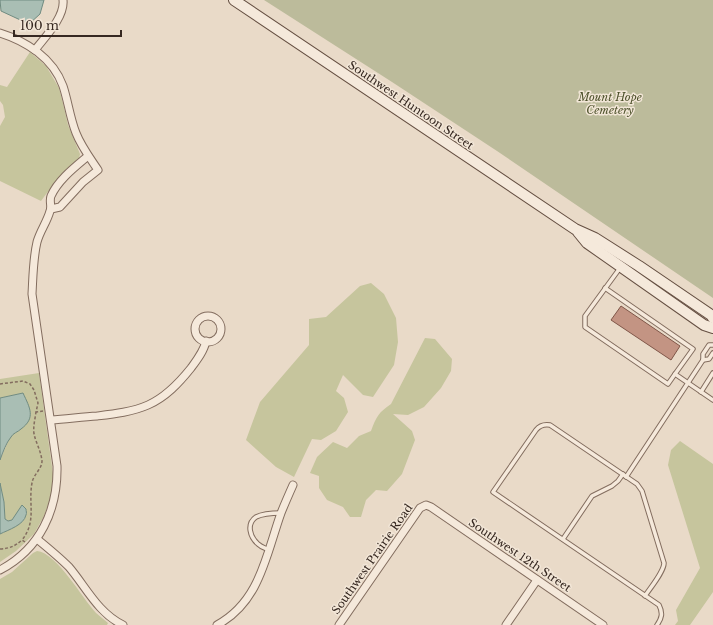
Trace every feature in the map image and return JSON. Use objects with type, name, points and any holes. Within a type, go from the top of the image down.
[{"type":"main road","name":"Southwest Huntoon Street","points":[[234,0],[575,229],[595,238],[665,284],[713,318]]},
{"type":"main road","name":"Southwest Huntoon Street","points":[[575,229],[587,243],[621,268],[704,325],[713,328]]},
{"type":"street","points":[[35,50],[59,18],[62,11],[63,0]]},
{"type":"street","points":[[0,33],[26,43],[46,59],[53,68],[61,81],[75,132],[80,144],[98,170],[83,182],[60,207],[51,209]]},
{"type":"street","points":[[0,570],[19,557],[37,539],[48,518],[56,492],[58,479],[57,466],[32,294],[33,276],[37,243],[40,232],[51,209],[50,198],[55,189],[66,176],[88,156]]},
{"type":"street","points":[[51,420],[117,414],[147,406],[177,385],[201,354],[206,342]]},
{"type":"street","points":[[217,625],[232,615],[250,596],[261,574],[281,513],[293,484]]},
{"type":"street","name":"Southwest 12th Street","points":[[424,506],[426,505],[430,507],[603,625]]},
{"type":"street","name":"Southwest Prairie Road","points":[[339,625],[420,508],[424,506]]},
{"type":"street","points":[[37,539],[60,558],[101,609],[123,625]]},
{"type":"street","points":[[506,625],[537,580]]},
{"type":"lane","points":[[605,288],[693,348],[668,384],[585,327],[585,316],[605,288],[621,268]]},
{"type":"lane","points":[[563,539],[592,496],[612,486],[624,475],[688,383],[703,360],[703,354],[709,345],[713,345]]},
{"type":"lane","points":[[703,360],[709,359],[713,353]]},
{"type":"lane","points":[[675,374],[713,400]]},
{"type":"lane","points":[[701,392],[713,374]]},
{"type":"lane","points":[[645,596],[662,571],[664,563],[642,490],[637,484],[550,425],[542,425],[537,428],[493,492],[658,605],[662,610],[662,616],[657,625]]},
{"type":"lane","points":[[269,550],[256,542],[249,527],[251,522],[258,516],[281,513]]},
{"type":"path","points":[[0,384],[23,381],[30,384],[34,390],[38,403],[33,428],[41,454],[42,463],[32,481],[31,522],[27,533],[16,546],[0,549]]},
{"type":"path","points":[[36,412],[45,411]]},
{"type":"path","points":[[22,540],[26,543]]},
{"type":"green space","name":"Mount Hope Cemetery","points":[[264,0],[713,0],[713,298],[497,151]]},
{"type":"green space","points":[[30,52],[46,66],[59,88],[68,125],[80,154],[79,159],[63,173],[41,201],[0,181],[0,126],[5,117],[3,105],[0,101],[0,85],[7,87]]},
{"type":"green space","points":[[371,283],[384,294],[396,318],[398,342],[394,365],[373,397],[363,395],[343,375],[336,391],[344,398],[348,412],[336,431],[321,440],[312,439],[294,477],[276,467],[246,440],[260,402],[309,345],[309,319],[326,317],[360,286]]},
{"type":"green space","points":[[425,338],[435,339],[452,359],[451,371],[441,388],[424,407],[408,415],[393,414],[412,431],[415,440],[402,474],[387,491],[376,490],[366,500],[361,517],[350,517],[343,507],[327,500],[319,488],[319,476],[310,473],[317,457],[333,442],[347,448],[359,436],[371,431],[378,415],[391,404]]},
{"type":"green space","points":[[39,373],[53,474],[52,494],[44,516],[34,534],[16,551],[0,562],[0,534],[22,522],[25,519],[26,509],[12,520],[8,521],[5,519],[4,502],[0,483],[0,460],[11,435],[20,430],[23,393],[0,398],[0,379]]},
{"type":"green space","points":[[680,441],[713,464],[713,592],[690,625],[675,625],[678,621],[676,610],[700,568],[668,465],[671,450]]},
{"type":"green space","points":[[37,551],[53,559],[69,577],[96,613],[108,623],[107,625],[0,625],[0,579],[12,572]]},
{"type":"shaded area","points":[[0,0],[44,0],[40,14],[29,24],[1,11]]},
{"type":"shaded area","points":[[23,393],[28,403],[30,412],[29,421],[9,439],[0,460],[0,398]]},
{"type":"shaded area","points":[[0,483],[4,502],[5,519],[8,521],[12,520],[22,505],[26,509],[26,514],[25,519],[22,522],[0,534]]},
{"type":"building","points":[[621,306],[680,346],[671,360],[611,320]]}]
